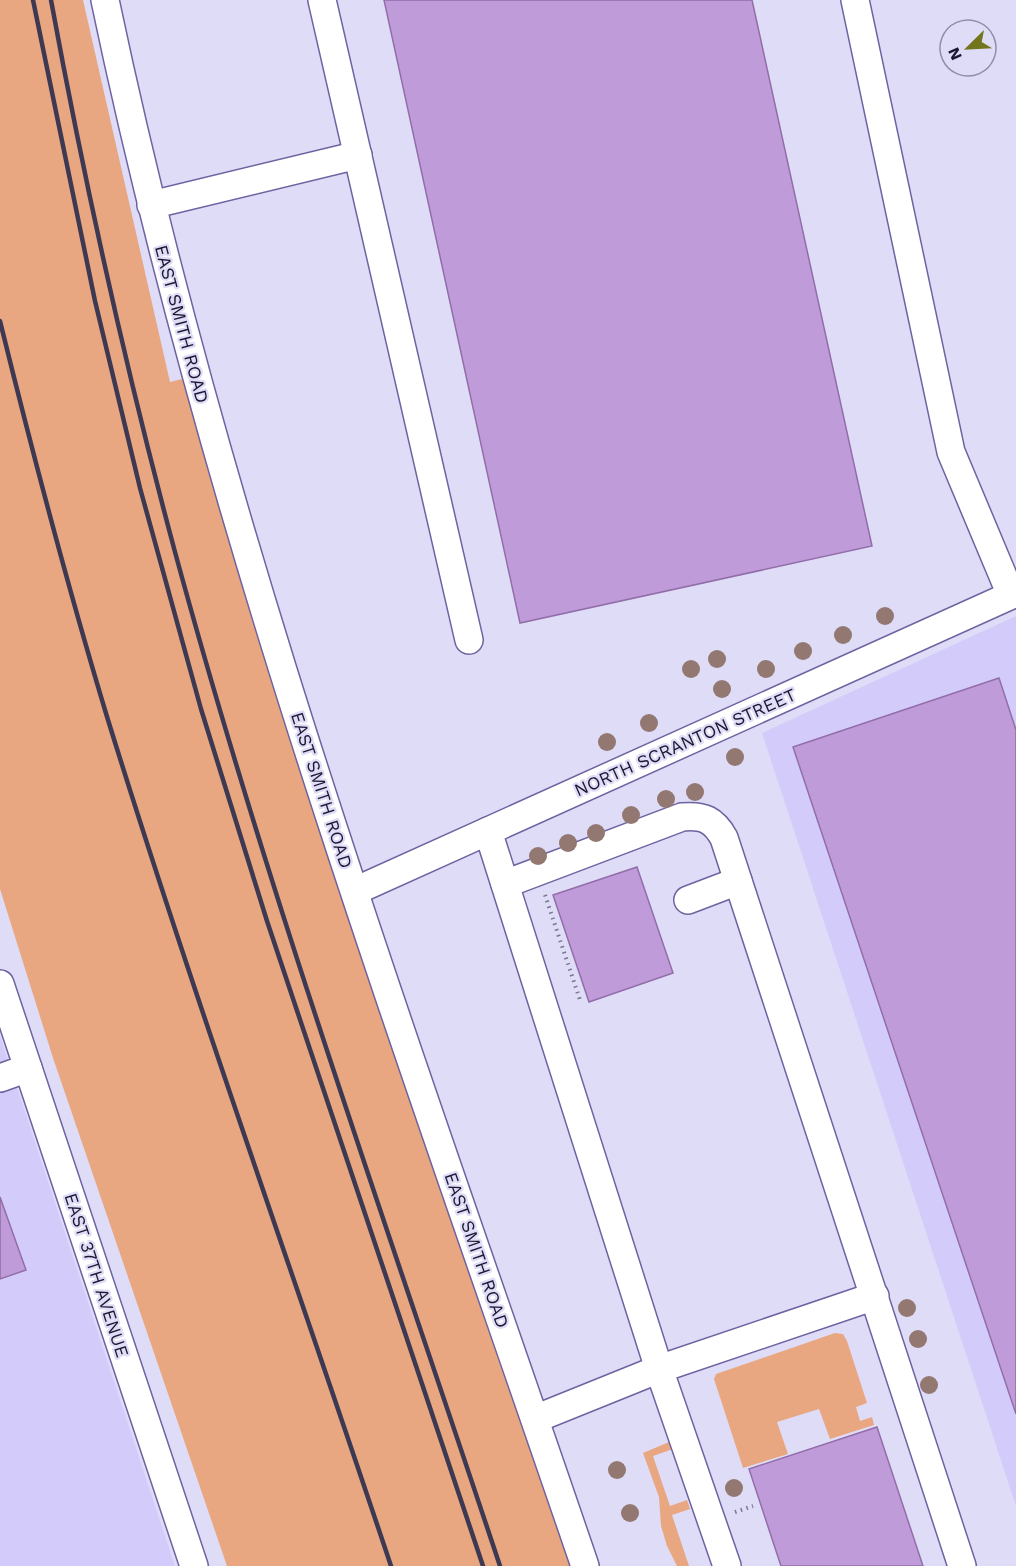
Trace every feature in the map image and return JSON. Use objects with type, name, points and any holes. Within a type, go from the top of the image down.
[{"type":"street","name":"EAST SMITH ROAD","points":[[105,0],[151,205],[232,502],[355,891],[585,1566]]},
{"type":"street","points":[[322,0],[469,640]]},
{"type":"street","points":[[855,0],[951,452],[1014,594]]},
{"type":"street","points":[[151,205],[358,154]]},
{"type":"street","name":"NORTH SCRANTON STREET","points":[[355,891],[1014,594]]},
{"type":"street","points":[[505,884],[663,823],[694,816],[716,824],[724,838],[962,1566]]},
{"type":"street","points":[[488,831],[660,1369],[727,1566]]},
{"type":"street","points":[[688,900],[738,881]]},
{"type":"street","name":"EAST 37TH AVENUE","points":[[0,984],[194,1566]]},
{"type":"street","points":[[0,1078],[28,1068]]},
{"type":"street","points":[[535,1419],[660,1369],[875,1296]]},
{"type":"path","points":[[543,891],[580,1000]]},
{"type":"path","points":[[726,1514],[753,1506]]},
{"type":"shaded area","points":[[0,0],[83,0],[170,382],[182,379],[254,618],[574,1566],[227,1566],[53,1058],[0,889]]},
{"type":"shaded area","points":[[1016,616],[1016,1506],[762,733]]},
{"type":"shaded area","points":[[0,1036],[175,1566],[0,1566]]},
{"type":"shaded area","points":[[835,1333],[843,1334],[847,1341],[867,1403],[856,1407],[860,1421],[872,1417],[874,1425],[830,1439],[819,1409],[777,1422],[788,1454],[743,1468],[714,1379],[716,1374]]},
{"type":"shaded area","points":[[669,1442],[673,1449],[653,1456],[670,1506],[687,1500],[690,1509],[672,1515],[689,1566],[677,1566],[667,1546],[661,1526],[659,1497],[643,1453]]},
{"type":"building","points":[[384,0],[752,0],[872,546],[520,623]]},
{"type":"building","points":[[999,678],[1016,730],[1016,1414],[793,747]]},
{"type":"building","points":[[637,867],[673,973],[589,1002],[553,895]]},
{"type":"building","points":[[0,1197],[26,1270],[0,1279]]},
{"type":"building","points":[[877,1427],[923,1566],[781,1566],[749,1469]]},
{"type":"railway","points":[[33,0],[95,301],[140,488],[201,709],[267,921],[483,1566]]},
{"type":"railway","points":[[51,0],[92,208],[123,346],[157,484],[211,680],[330,1061],[500,1566]]},
{"type":"railway","points":[[0,321],[51,521],[108,720],[211,1038],[391,1566]]}]
